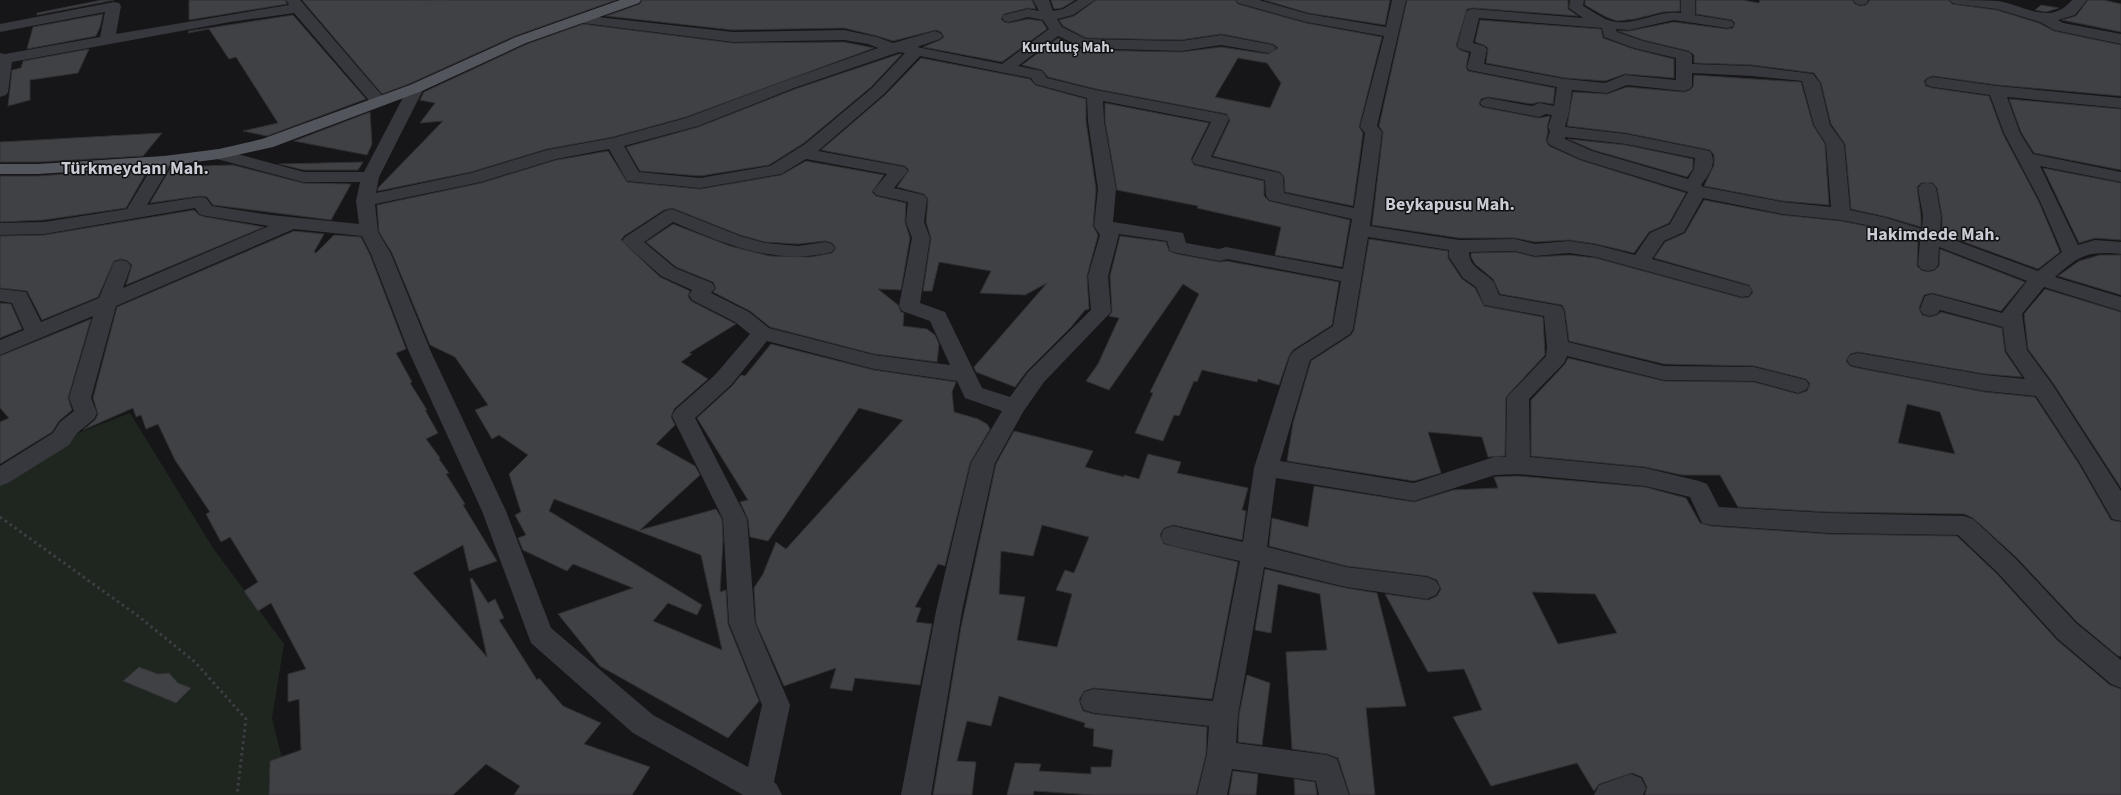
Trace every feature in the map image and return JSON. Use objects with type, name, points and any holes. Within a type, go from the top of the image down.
[{"type":"main road","points":[[0,169],[38,169],[164,161],[219,154],[267,143],[416,88],[521,40],[634,0]]},
{"type":"street","points":[[26,9],[71,0]]},
{"type":"street","points":[[1040,0],[1043,2],[1048,16],[1057,30],[1083,43],[1181,46],[1221,40],[1268,48]]},
{"type":"street","points":[[1009,18],[1028,13],[1048,16],[1068,12],[1088,0]]},
{"type":"street","points":[[1243,0],[1306,18],[1392,33]]},
{"type":"street","points":[[1212,795],[1221,754],[1224,715],[1254,554],[1266,468],[1301,356],[1344,328],[1374,132],[1368,127],[1392,33],[1398,0]]},
{"type":"street","points":[[1577,0],[1576,8],[1609,25]]},
{"type":"street","points":[[1688,0],[1688,18]]},
{"type":"street","points":[[1956,0],[1985,2],[1999,5],[2050,22],[2059,27],[2121,39]]},
{"type":"street","points":[[2050,22],[2060,13],[2070,12],[2080,0]]},
{"type":"street","points":[[0,92],[2,59],[230,18],[295,4],[379,102]]},
{"type":"street","points":[[0,28],[114,6],[107,40]]},
{"type":"street","points":[[1609,25],[1609,34],[1639,45],[1684,54],[1684,86],[1625,80],[1607,88],[1565,84],[1475,67],[1479,49],[1465,46],[1473,13],[1632,26],[1649,20],[1674,16],[1727,24]]},
{"type":"street","points":[[580,19],[733,37],[844,35],[872,40],[895,48],[1036,74],[1042,82],[1095,95],[1221,119],[1201,160],[1274,177],[1275,196],[1361,223],[1459,246],[1515,246],[1535,250],[1569,247],[1596,251],[1641,262],[1742,291]]},
{"type":"street","points":[[2050,22],[2051,40]]},
{"type":"street","points":[[1005,69],[1057,30]]},
{"type":"street","points":[[364,201],[475,178],[553,154],[614,143],[692,122],[788,85],[895,48],[935,36]]},
{"type":"street","points":[[614,143],[633,176],[700,183],[775,170],[804,153],[878,91],[916,51]]},
{"type":"street","points":[[1684,68],[1752,71],[1807,77],[1812,83],[1822,125],[1834,144],[1841,214]]},
{"type":"street","points":[[1933,82],[1997,91],[2121,103]]},
{"type":"street","points":[[1565,84],[1561,112],[1556,127],[1558,131],[1556,141],[1586,155],[1695,189],[1782,208],[1841,214],[1880,222],[1929,237],[2042,280],[2121,304]]},
{"type":"street","points":[[416,88],[370,177],[364,201],[369,232],[381,254],[420,352],[494,512],[540,636],[643,724],[762,791],[776,705],[742,623],[739,597],[735,519],[683,416],[723,380],[762,333]]},
{"type":"street","points":[[1997,91],[2012,133],[2027,158],[2072,254]]},
{"type":"street","points":[[916,795],[949,611],[983,463],[1015,407],[1036,377],[1101,312],[1098,276],[1110,235],[1103,226],[1107,189],[1096,121],[1095,95]]},
{"type":"street","points":[[1488,103],[1539,112],[1539,108],[1561,112]]},
{"type":"street","points":[[1558,131],[1626,139],[1704,155],[1703,169],[1677,228],[1657,237],[1652,242],[1641,262]]},
{"type":"street","points":[[804,153],[899,171],[882,191],[918,199],[915,222],[921,238],[909,306],[938,317],[973,393],[1015,407]]},
{"type":"street","points":[[219,154],[303,177],[370,177]]},
{"type":"street","points":[[2027,158],[2121,177]]},
{"type":"street","points":[[133,214],[164,161]]},
{"type":"street","points":[[1927,188],[1932,216],[1929,237],[1928,265]]},
{"type":"street","points":[[0,228],[44,228],[200,202],[206,210],[292,223],[348,227],[369,232]]},
{"type":"street","points":[[826,248],[798,252],[757,246],[726,238],[672,215],[632,241],[668,272],[705,288],[699,295],[742,317],[762,333],[874,362],[965,376]]},
{"type":"street","points":[[0,348],[35,331],[107,303],[292,223]]},
{"type":"street","points":[[1103,226],[1176,237],[1177,247],[1220,256],[1226,253],[1352,277]]},
{"type":"street","points":[[1459,246],[1458,256],[1470,274],[1484,284],[1491,300],[1554,311],[1558,347],[1556,358],[1518,397],[1518,465]]},
{"type":"street","points":[[2121,248],[2095,246],[2072,254],[2054,266],[2042,280],[2027,292],[2012,314],[2017,351],[2044,390],[2121,512]]},
{"type":"street","points":[[0,477],[62,439],[68,428],[86,413],[80,398],[107,303],[121,266]]},
{"type":"street","points":[[0,295],[19,297],[35,331]]},
{"type":"street","points":[[1930,309],[1932,301],[2014,323]]},
{"type":"street","points":[[1558,347],[1664,373],[1754,374],[1798,385]]},
{"type":"street","points":[[1858,360],[1985,382],[2044,390]]},
{"type":"street","points":[[1266,468],[1414,492],[1494,466],[1518,465],[1645,477],[1698,490],[1711,516],[1828,523],[1964,526],[2007,566],[2067,631],[2121,676]]},
{"type":"street","points":[[1173,536],[1346,577],[1427,588]]},
{"type":"street","points":[[1094,701],[1224,715]]},
{"type":"street","points":[[1221,754],[1327,769],[1334,795]]},
{"type":"path","points":[[335,51],[419,7],[443,0]]},
{"type":"path","points":[[0,517],[161,634],[195,662],[246,719],[237,795]]},
{"type":"shaded area","points":[[130,413],[213,548],[284,644],[272,718],[291,795],[0,795],[0,481],[73,435]]},
{"type":"building","points":[[102,0],[114,0],[37,15],[37,13]]},
{"type":"building","points":[[189,0],[285,0],[287,4],[189,20]]},
{"type":"building","points":[[302,0],[616,0],[515,36],[409,84],[382,94]]},
{"type":"building","points":[[642,0],[1032,0],[1036,9],[1028,8],[1004,14],[1001,19],[1004,22],[1009,23],[1028,19],[1042,21],[1047,29],[1002,62],[923,47],[944,37],[941,32],[936,30],[893,41],[844,28],[733,30],[606,16],[640,4]]},
{"type":"building","points":[[1051,0],[1075,0],[1062,8],[1054,9]]},
{"type":"building","points":[[1096,0],[1235,0],[1238,4],[1306,23],[1382,37],[1359,127],[1363,133],[1353,206],[1285,192],[1284,177],[1280,172],[1213,156],[1230,120],[1227,114],[1096,89],[1048,77],[1042,70],[1022,65],[1058,38],[1083,50],[1181,52],[1221,47],[1268,54],[1278,48],[1273,44],[1221,34],[1181,40],[1086,38],[1063,26],[1059,20],[1074,16]],"holes":[[[1238,58],[1267,63],[1281,83],[1270,108],[1215,97]]]},
{"type":"building","points":[[1264,0],[1390,0],[1385,25],[1308,13]]},
{"type":"building","points":[[1407,0],[1568,0],[1568,9],[1578,16],[1473,8],[1467,9],[1456,46],[1460,50],[1469,53],[1466,67],[1468,71],[1555,88],[1553,104],[1539,102],[1532,104],[1488,97],[1481,99],[1479,104],[1482,107],[1539,118],[1550,116],[1547,127],[1548,131],[1546,141],[1549,146],[1580,160],[1686,193],[1669,223],[1649,232],[1634,253],[1596,244],[1569,240],[1535,242],[1515,238],[1459,238],[1372,225],[1383,132],[1379,126]]},
{"type":"building","points":[[1585,0],[1680,0],[1680,11],[1663,12],[1635,19],[1617,21],[1606,17],[1585,5]]},
{"type":"building","points":[[1696,0],[1742,0],[1759,3],[1760,0],[1852,0],[1855,4],[1860,6],[1866,5],[1870,0],[1949,0],[1952,4],[1997,10],[2039,23],[2054,31],[2121,45],[2121,96],[1997,85],[1933,76],[1924,81],[1926,86],[1933,88],[1989,96],[2003,134],[2039,202],[2060,252],[2038,269],[1942,234],[1942,216],[1937,188],[1933,183],[1921,183],[1917,187],[1921,227],[1887,217],[1851,209],[1845,144],[1831,124],[1821,83],[1814,73],[1752,65],[1694,63],[1694,55],[1689,51],[1643,40],[1618,31],[1629,31],[1674,22],[1727,29],[1733,28],[1735,23],[1732,20],[1696,14]]},
{"type":"building","points":[[2088,0],[2104,0],[2121,4],[2121,32],[2062,20],[2076,16]]},
{"type":"building","points":[[2041,5],[2059,8],[2046,12],[2035,10]]},
{"type":"building","points":[[103,14],[96,36],[27,49],[33,27]]},
{"type":"building","points":[[293,15],[366,99],[267,136],[243,131],[278,123],[236,57],[229,59],[209,29],[188,33],[189,31]]},
{"type":"building","points":[[1480,20],[1601,29],[1603,38],[1634,49],[1674,59],[1674,78],[1625,74],[1605,81],[1565,78],[1486,63],[1488,48],[1475,42]]},
{"type":"building","points":[[583,24],[733,43],[844,42],[874,48],[686,117],[613,137],[547,149],[471,172],[378,191],[378,188],[443,121],[420,123],[435,103],[420,100],[424,92],[527,44]]},
{"type":"building","points":[[89,49],[78,73],[30,80],[30,100],[8,106],[12,70],[21,68],[23,61]]},
{"type":"building","points":[[902,54],[871,87],[804,143],[769,165],[700,176],[640,171],[626,147],[698,127],[795,89]]},
{"type":"building","points":[[921,58],[1030,79],[1035,85],[1086,99],[1086,121],[1096,189],[1093,226],[1098,235],[1087,276],[1089,309],[1085,310],[1071,327],[1027,371],[1015,387],[976,372],[974,367],[1047,283],[1025,295],[980,293],[991,271],[939,262],[932,291],[923,291],[931,238],[926,222],[928,199],[924,194],[897,187],[909,170],[905,166],[821,150],[885,95]]},
{"type":"building","points":[[1694,75],[1801,82],[1813,125],[1825,144],[1829,205],[1782,201],[1704,186],[1714,165],[1714,155],[1710,150],[1626,133],[1567,126],[1573,92],[1607,94],[1627,87],[1684,92],[1693,87]]},
{"type":"building","points":[[2009,99],[2121,109],[2121,170],[2034,153],[2021,132]]},
{"type":"building","points":[[1105,103],[1209,123],[1191,159],[1194,165],[1264,181],[1264,196],[1269,201],[1350,220],[1342,267],[1275,255],[1281,227],[1197,208],[1198,206],[1117,190],[1105,121]]},
{"type":"building","points":[[370,112],[372,144],[367,155],[294,141]]},
{"type":"building","points":[[162,133],[143,156],[38,162],[0,162],[0,142]]},
{"type":"building","points":[[1568,139],[1626,145],[1693,159],[1693,169],[1687,177],[1593,150]]},
{"type":"building","points":[[608,151],[627,182],[700,189],[781,175],[806,161],[884,175],[872,192],[876,196],[906,203],[905,222],[910,238],[901,290],[878,289],[898,305],[901,312],[904,313],[903,326],[927,329],[935,335],[939,344],[937,362],[874,354],[770,327],[750,311],[713,292],[716,288],[713,282],[676,267],[646,242],[673,224],[730,246],[770,256],[811,257],[832,253],[836,248],[832,243],[825,241],[798,244],[765,242],[740,235],[672,208],[664,210],[624,236],[621,240],[660,277],[690,291],[688,296],[691,301],[736,324],[689,353],[692,354],[681,362],[708,379],[674,409],[671,417],[675,425],[656,444],[695,466],[700,475],[640,530],[716,509],[722,519],[723,540],[720,592],[726,590],[728,624],[759,701],[728,738],[600,666],[558,614],[633,588],[573,564],[567,571],[523,550],[518,538],[526,535],[515,515],[521,512],[509,474],[528,455],[499,435],[492,439],[475,410],[488,405],[455,357],[430,345],[392,253],[379,232],[377,205],[481,183],[556,160]],"holes":[[[554,499],[701,555],[722,650],[653,621],[668,603],[697,615],[702,605],[549,511]]]},
{"type":"building","points":[[363,162],[358,170],[304,170],[279,164]]},
{"type":"building","points":[[233,165],[303,183],[351,184],[331,220],[213,205],[207,197],[200,196],[150,203],[171,167]]},
{"type":"building","points":[[149,168],[126,208],[44,220],[0,222],[0,176],[38,176]]},
{"type":"building","points":[[2043,168],[2121,183],[2121,240],[2095,238],[2079,243]]},
{"type":"building","points":[[1704,200],[1782,215],[1841,221],[1876,228],[1918,242],[1917,266],[1921,270],[1928,272],[1935,270],[1939,266],[1940,249],[2025,282],[2001,311],[1932,293],[1924,295],[1919,308],[1922,315],[1930,317],[1941,312],[2002,328],[2005,352],[2022,377],[1985,374],[1858,352],[1850,354],[1846,361],[1850,366],[1858,368],[1985,392],[2035,397],[2079,464],[2111,520],[2121,522],[2121,656],[2118,656],[2077,622],[2017,558],[1973,518],[1964,514],[1828,512],[1738,507],[1720,475],[1682,475],[1645,467],[1531,456],[1531,400],[1565,364],[1568,358],[1664,381],[1754,382],[1798,394],[1807,391],[1810,384],[1806,379],[1754,366],[1664,364],[1569,341],[1565,311],[1562,305],[1500,294],[1493,279],[1475,264],[1471,257],[1471,253],[1515,252],[1535,257],[1569,255],[1596,258],[1742,298],[1749,297],[1753,292],[1749,285],[1654,258],[1665,242],[1685,233]],"holes":[[[1907,404],[1940,412],[1955,454],[1898,443]]]},
{"type":"building","points":[[194,210],[199,215],[206,217],[264,227],[126,285],[132,265],[128,261],[121,259],[114,261],[98,297],[42,320],[27,291],[0,288],[0,236],[44,235]]},
{"type":"building","points":[[294,231],[324,234],[314,252],[316,253],[334,235],[361,237],[370,255],[406,349],[396,353],[412,382],[410,383],[427,410],[425,410],[438,433],[426,439],[449,473],[446,474],[465,504],[463,505],[497,561],[469,571],[463,545],[413,573],[487,657],[470,579],[472,578],[488,603],[495,599],[504,618],[499,620],[537,680],[539,678],[563,706],[601,723],[584,744],[650,767],[632,795],[514,795],[520,786],[486,764],[453,795],[269,795],[270,761],[301,750],[299,699],[288,702],[288,674],[306,669],[271,603],[258,611],[244,591],[258,582],[230,537],[221,542],[206,514],[210,512],[175,460],[158,424],[146,429],[141,415],[136,417],[133,408],[83,430],[95,420],[98,414],[93,398],[117,307]]},
{"type":"building","points":[[1120,236],[1166,242],[1169,251],[1177,254],[1220,262],[1227,261],[1339,282],[1332,325],[1293,350],[1289,356],[1279,385],[1258,379],[1257,382],[1202,370],[1197,382],[1194,381],[1179,416],[1174,415],[1163,441],[1135,433],[1153,393],[1150,392],[1199,294],[1183,284],[1109,390],[1086,381],[1098,364],[1119,318],[1109,316],[1112,312],[1110,276]]},
{"type":"building","points":[[1369,239],[1448,251],[1448,258],[1462,279],[1475,288],[1484,306],[1543,317],[1545,355],[1506,397],[1505,456],[1488,457],[1482,437],[1428,432],[1441,473],[1414,481],[1287,461],[1293,423],[1311,361],[1351,335],[1354,330]]},
{"type":"building","points":[[2100,255],[2121,255],[2121,295],[2058,276],[2079,261]]},
{"type":"building","points":[[2045,289],[2121,312],[2121,488],[2053,383],[2028,349],[2024,314]]},
{"type":"building","points":[[0,303],[11,304],[22,329],[0,338]]},
{"type":"building","points":[[91,319],[68,398],[72,410],[59,421],[52,432],[0,464],[0,422],[9,418],[0,408],[0,356]]},
{"type":"building","points":[[771,344],[874,370],[956,382],[952,392],[954,412],[978,419],[987,424],[990,429],[970,463],[945,566],[938,564],[915,607],[921,608],[916,622],[932,624],[920,685],[855,678],[852,691],[830,688],[836,668],[784,686],[756,623],[754,588],[763,574],[776,542],[786,549],[903,420],[859,408],[768,541],[750,537],[748,519],[740,502],[748,500],[697,418],[732,386],[741,375],[745,376]]},
{"type":"building","points":[[1014,431],[1093,451],[1085,467],[1124,477],[1124,475],[1139,479],[1148,454],[1181,462],[1177,473],[1248,488],[1242,510],[1246,511],[1242,540],[1173,525],[1164,528],[1160,535],[1164,544],[1238,562],[1212,699],[1094,688],[1084,691],[1079,700],[1083,711],[1094,714],[1207,727],[1206,754],[1196,795],[1093,795],[1034,791],[1033,795],[1007,795],[1015,763],[1041,764],[1039,771],[1091,774],[1091,767],[1111,767],[1113,750],[1093,746],[1094,729],[1084,727],[1085,723],[999,696],[991,726],[967,721],[957,761],[976,762],[972,795],[933,795],[961,627],[996,464]],"holes":[[[1042,525],[1089,537],[1074,573],[1065,570],[1056,590],[1072,594],[1057,647],[1017,640],[1025,597],[999,594],[1001,551],[1033,556]]]},
{"type":"building","points":[[1518,476],[1645,487],[1686,498],[1700,523],[1711,526],[1828,534],[1957,536],[1997,574],[2057,640],[2110,685],[2121,689],[2121,795],[1645,795],[1647,787],[1642,777],[1632,773],[1599,784],[1594,791],[1577,763],[1491,786],[1453,717],[1482,710],[1464,669],[1428,672],[1385,594],[1428,600],[1437,596],[1441,589],[1437,580],[1427,576],[1346,566],[1269,546],[1272,518],[1308,527],[1314,486],[1414,502],[1453,490],[1498,488],[1494,477]],"holes":[[[1532,592],[1595,594],[1617,633],[1558,644]]]},
{"type":"building","points":[[1265,569],[1346,588],[1377,593],[1406,706],[1366,708],[1375,795],[1350,795],[1338,758],[1327,754],[1292,749],[1286,652],[1327,650],[1320,594],[1278,584],[1271,633],[1255,630]]},
{"type":"building","points":[[139,667],[158,674],[169,673],[178,683],[191,688],[176,703],[123,681]]},
{"type":"building","points":[[1247,675],[1270,683],[1262,745],[1238,742],[1239,715]]},
{"type":"building","points":[[1233,771],[1258,774],[1256,795],[1229,795]]},
{"type":"building","points":[[1294,779],[1315,782],[1317,795],[1295,795]]},
{"type":"district","name":"Kurtuluş Mah.","points":[[1068,47]]},
{"type":"district","name":"Türkmeydanı Mah.","points":[[135,168]]},
{"type":"district","name":"Beykapusu Mah.","points":[[1450,204]]},
{"type":"district","name":"Hakimdede Mah.","points":[[1933,234]]}]
